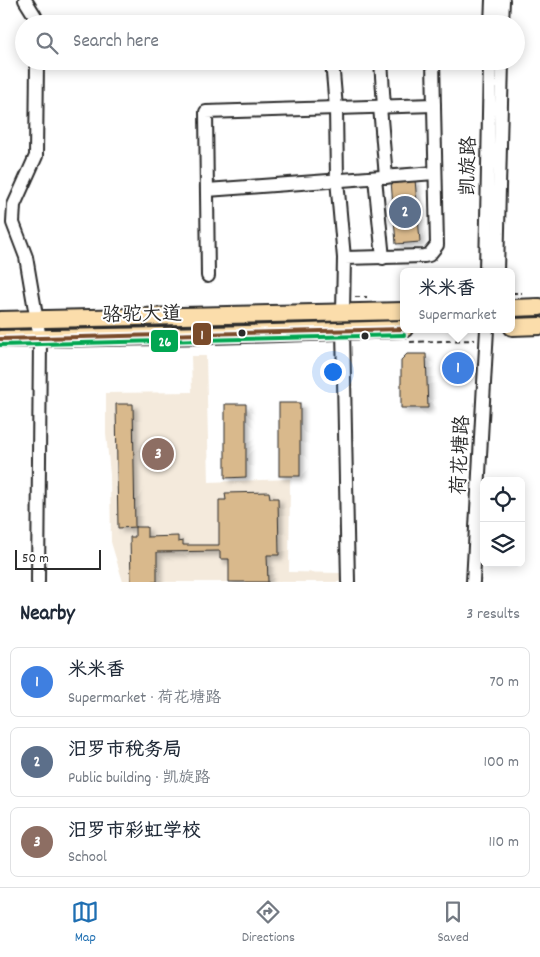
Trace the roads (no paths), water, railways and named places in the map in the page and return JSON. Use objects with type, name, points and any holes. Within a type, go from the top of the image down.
[{"type":"main road","points":[[515,308],[540,307]]},
{"type":"main road","name":"骆驼大道","points":[[0,320],[400,311]]},
{"type":"main road","points":[[515,327],[540,326]]},
{"type":"main road","name":"骆驼大道","points":[[0,339],[212,336],[400,328]]},
{"type":"street","points":[[25,0],[34,15]]},
{"type":"street","points":[[491,15],[492,0]]},
{"type":"street","points":[[502,15],[503,0]]},
{"type":"street","points":[[37,70],[36,156],[14,205],[13,223],[26,257],[40,339],[38,582]]},
{"type":"street","points":[[333,70],[336,108],[337,180],[344,258],[343,312]]},
{"type":"street","points":[[381,70],[383,258]]},
{"type":"street","points":[[344,258],[424,256],[434,250],[437,245],[433,70]]},
{"type":"street","name":"凯旋路","points":[[486,268],[490,70]]},
{"type":"street","points":[[497,268],[502,70]]},
{"type":"street","points":[[208,276],[206,112],[434,105]]},
{"type":"street","points":[[207,190],[435,173]]},
{"type":"street","points":[[343,330],[348,582]]},
{"type":"street","name":"荷花塘路","points":[[474,582],[487,333]]},
{"type":"place","name":"汨罗市税务局","points":[[405,212]]},
{"type":"place","name":"米米香","points":[[458,368]]},
{"type":"place","name":"汨罗市彩虹学校","points":[[158,454]]}]
